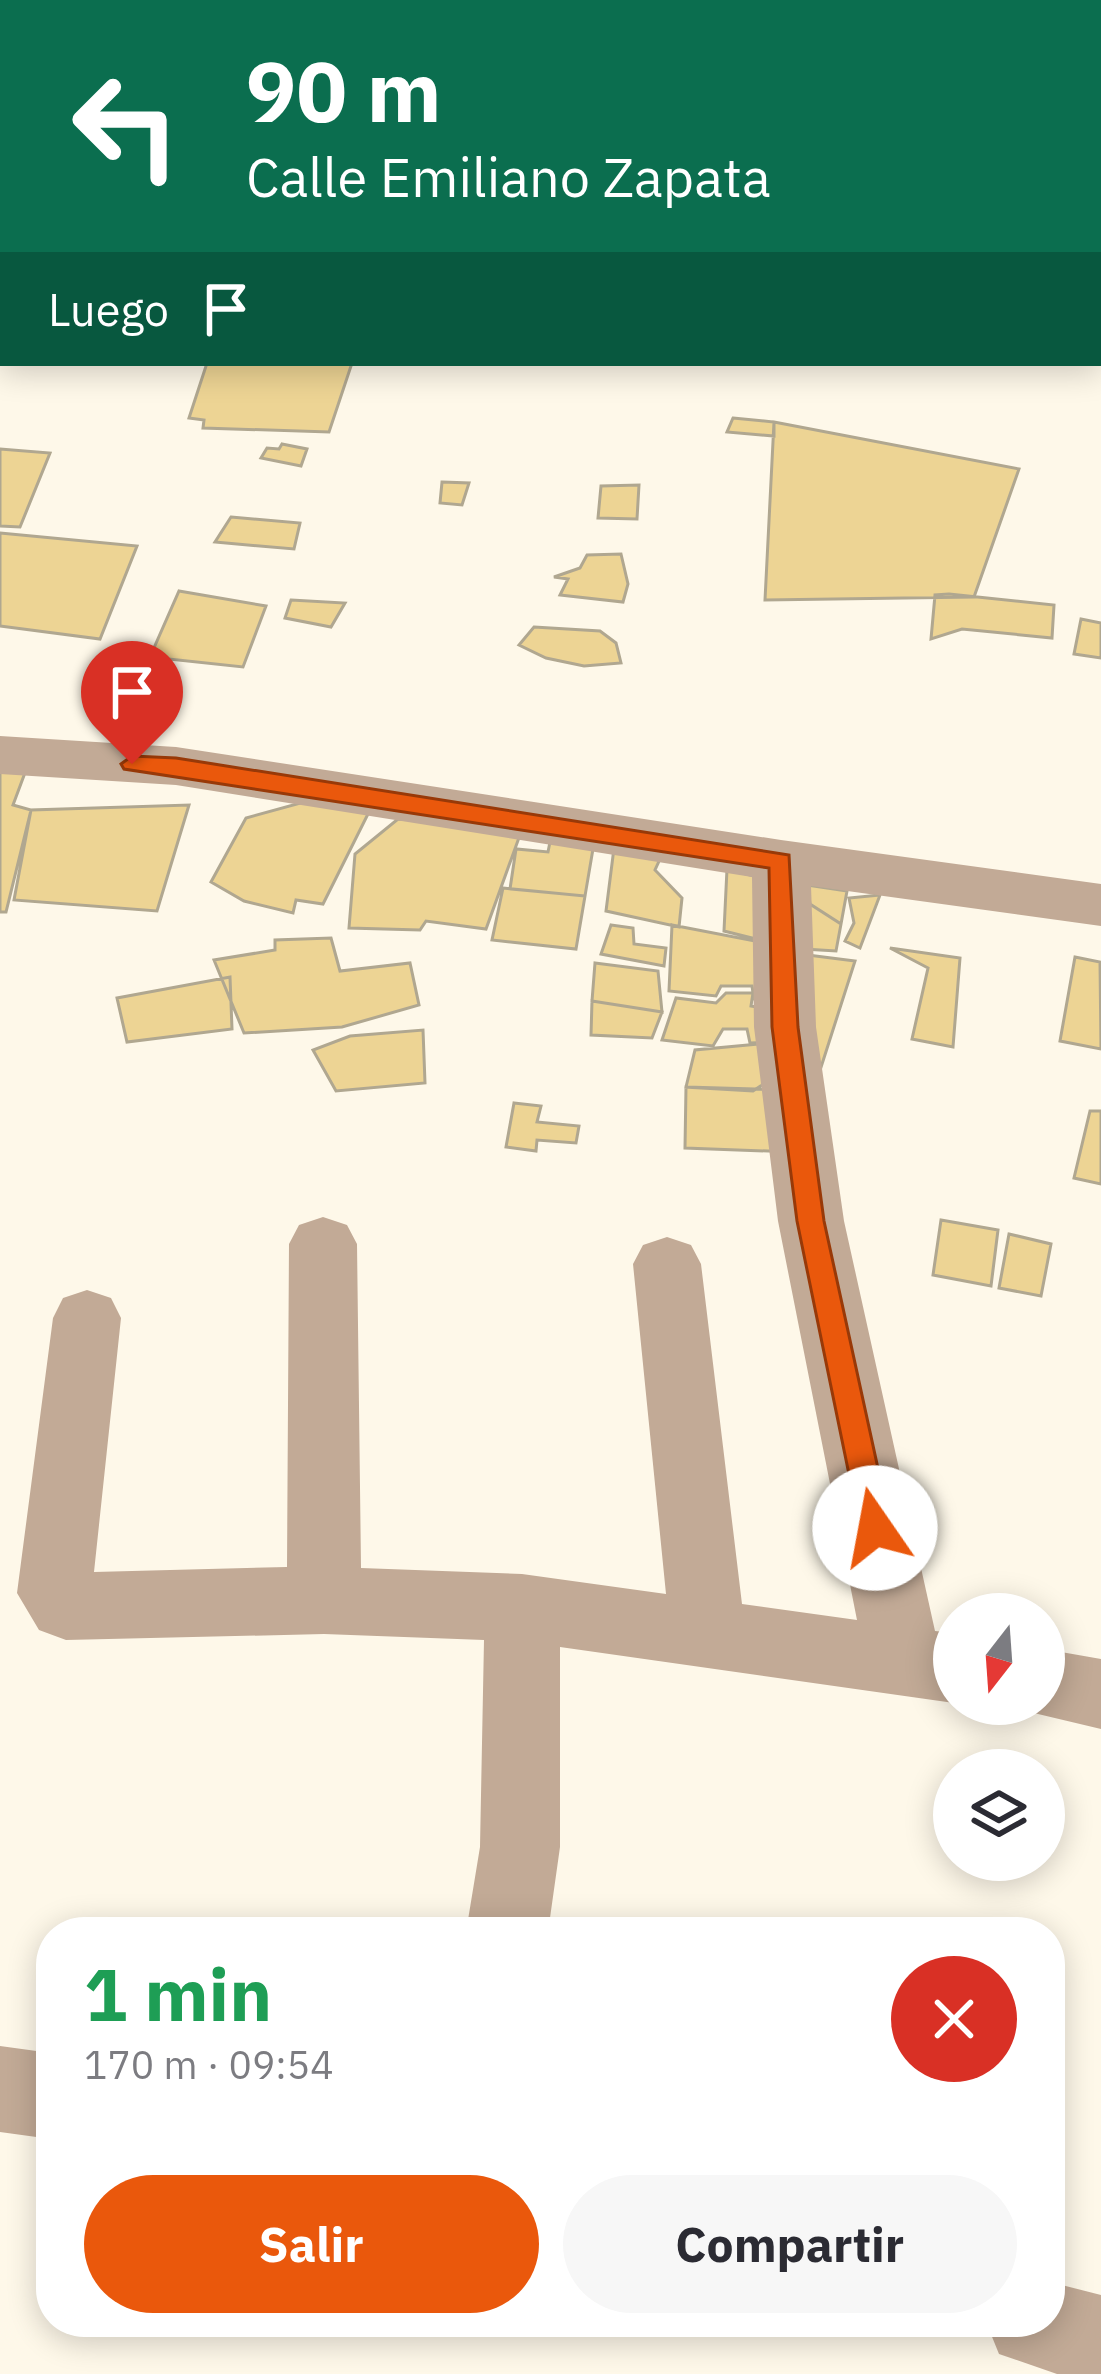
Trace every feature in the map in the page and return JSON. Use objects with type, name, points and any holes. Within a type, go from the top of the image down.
[{"type":"street","points":[[0,755],[176,766],[781,861],[1101,905]]},
{"type":"street","points":[[87,1318],[54,1593],[66,1606],[324,1600],[522,1608],[929,1664],[811,1221],[785,1027],[781,861]]},
{"type":"street","points":[[323,1244],[324,1600]]},
{"type":"street","points":[[667,1264],[708,1635]]},
{"type":"street","points":[[509,1917],[520,1847],[522,1608]]},
{"type":"street","points":[[1065,1688],[1101,1694]]},
{"type":"street","points":[[0,2089],[36,2094]]},
{"type":"street","points":[[1065,2331],[1101,2340]]},
{"type":"building","points":[[206,366],[351,366],[329,432],[203,428],[204,420],[189,418]]},
{"type":"building","points":[[733,418],[774,422],[774,436],[727,432]]},
{"type":"building","points":[[774,422],[1019,469],[974,597],[765,600]]},
{"type":"building","points":[[282,444],[307,449],[301,466],[261,458],[267,448],[279,449]]},
{"type":"building","points":[[0,449],[50,453],[20,527],[0,526]]},
{"type":"building","points":[[442,482],[469,483],[462,505],[440,503]]},
{"type":"building","points":[[639,485],[637,519],[598,518],[601,486]]},
{"type":"building","points":[[231,517],[300,523],[294,549],[215,542]]},
{"type":"building","points":[[0,533],[137,546],[100,639],[0,626]]},
{"type":"building","points":[[621,554],[628,584],[623,602],[560,595],[568,579],[554,577],[580,568],[587,555]]},
{"type":"building","points":[[179,591],[266,606],[243,667],[150,657]]},
{"type":"building","points":[[935,595],[1054,605],[1052,638],[962,629],[931,639]]},
{"type":"building","points":[[291,600],[345,603],[331,627],[285,618]]},
{"type":"building","points":[[1081,619],[1101,623],[1101,658],[1074,654]]},
{"type":"building","points":[[534,627],[600,631],[616,643],[621,663],[584,666],[546,658],[519,645]]},
{"type":"building","points":[[0,760],[29,762],[13,805],[31,810],[6,912],[0,912]]},
{"type":"building","points":[[315,799],[372,806],[323,904],[296,900],[293,913],[244,901],[211,882],[246,818]]},
{"type":"building","points":[[189,805],[157,911],[14,900],[31,810]]},
{"type":"building","points":[[398,819],[525,821],[486,929],[426,921],[420,930],[349,928],[355,854]]},
{"type":"building","points":[[551,837],[594,843],[585,896],[510,889],[516,849],[548,852]]},
{"type":"building","points":[[614,848],[660,859],[655,870],[682,898],[679,927],[606,911]]},
{"type":"building","points":[[727,869],[781,883],[756,939],[724,931]]},
{"type":"building","points":[[807,885],[847,891],[841,924],[810,904]]},
{"type":"building","points":[[503,888],[585,896],[576,949],[492,940]]},
{"type":"building","points":[[880,895],[860,948],[845,941],[854,923],[849,898]]},
{"type":"building","points":[[810,904],[841,924],[836,951],[804,949]]},
{"type":"building","points":[[611,925],[633,928],[634,944],[666,948],[664,966],[601,954]]},
{"type":"building","points":[[672,925],[770,944],[754,1000],[752,986],[721,986],[716,996],[669,991]]},
{"type":"building","points":[[331,938],[340,971],[410,963],[419,1005],[342,1027],[244,1033],[214,960],[275,950],[275,940]]},
{"type":"building","points":[[890,948],[960,958],[953,1047],[912,1039],[928,968]]},
{"type":"building","points":[[792,953],[855,961],[807,1111]]},
{"type":"building","points":[[1075,957],[1100,962],[1101,1049],[1060,1041]]},
{"type":"building","points":[[595,963],[658,971],[662,1012],[592,1001]]},
{"type":"building","points":[[230,977],[232,1029],[127,1042],[117,998]]},
{"type":"building","points":[[726,993],[753,993],[751,1006],[775,1010],[779,1042],[750,1043],[747,1029],[723,1029],[713,1046],[662,1040],[676,998],[716,1003]]},
{"type":"building","points":[[592,1001],[662,1012],[652,1038],[591,1035]]},
{"type":"building","points":[[423,1030],[425,1083],[336,1091],[313,1050],[350,1036]]},
{"type":"building","points":[[779,1042],[762,1085],[753,1091],[686,1087],[695,1050]]},
{"type":"building","points":[[686,1087],[786,1090],[793,1152],[685,1148]]},
{"type":"building","points":[[514,1103],[541,1106],[537,1122],[579,1126],[576,1143],[537,1140],[536,1151],[506,1147]]},
{"type":"building","points":[[1090,1111],[1101,1111],[1101,1184],[1074,1178]]},
{"type":"building","points":[[941,1220],[998,1230],[991,1286],[933,1275]]},
{"type":"building","points":[[1009,1234],[1051,1244],[1041,1296],[999,1288]]},
{"type":"route","points":[[132,764],[176,766],[781,861],[785,1027],[811,1221],[875,1528]]}]
